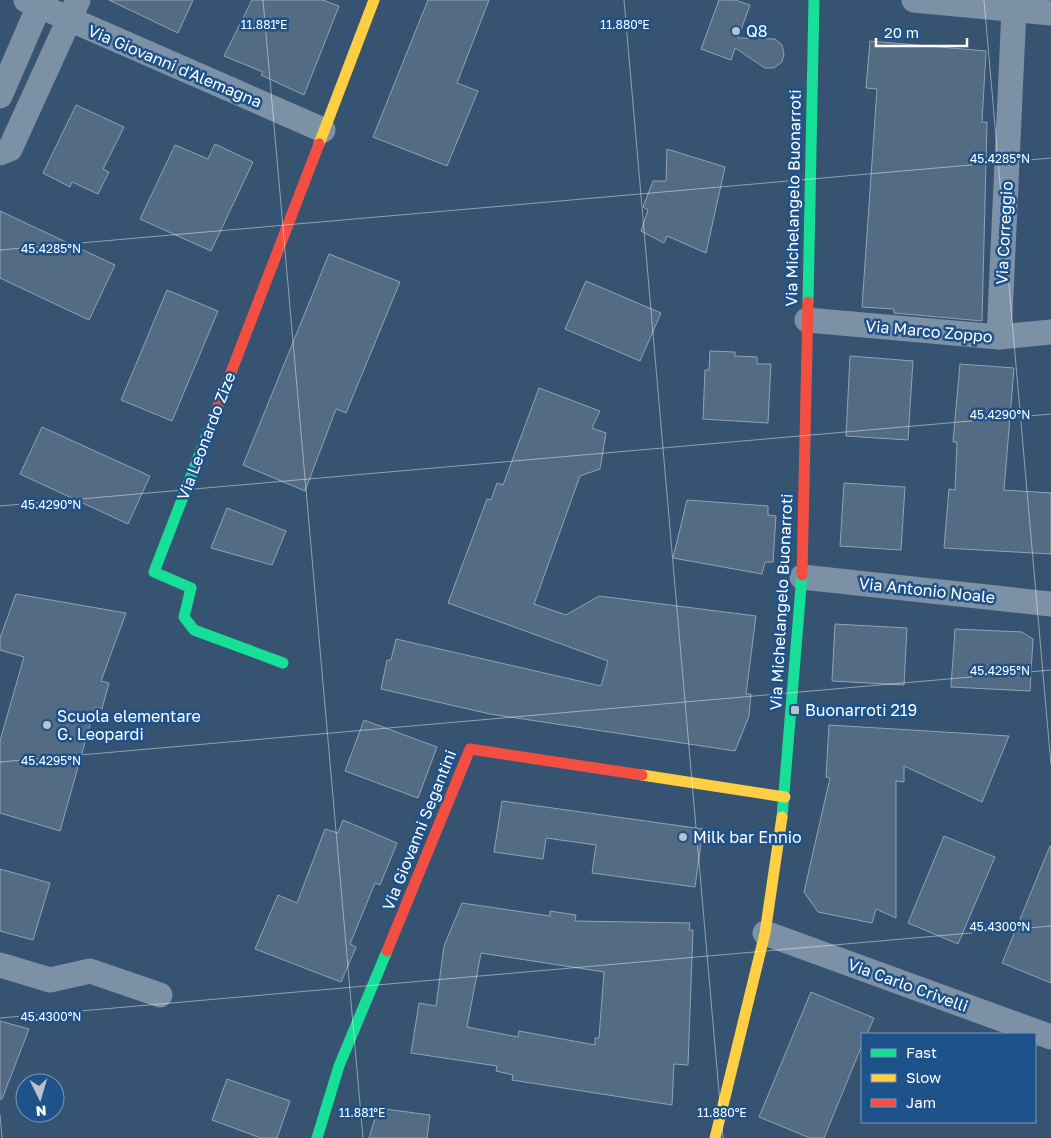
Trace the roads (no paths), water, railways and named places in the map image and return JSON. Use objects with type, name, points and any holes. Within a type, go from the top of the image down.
[{"type":"street","points":[[324,130],[374,0]]},
{"type":"street","name":"Via Michelangelo Buonarroti","points":[[714,1138],[765,933],[785,797],[802,577],[814,0]]},
{"type":"street","points":[[914,0],[1051,12]]},
{"type":"street","points":[[0,96],[33,3]]},
{"type":"street","name":"Via Giovanni d'Alemagna","points":[[33,3],[74,10],[324,130]]},
{"type":"street","name":"Via Correggio","points":[[1000,337],[1014,9]]},
{"type":"street","points":[[0,153],[10,149],[74,10]]},
{"type":"street","name":"Via Leonardo Zize","points":[[283,663],[194,630],[184,617],[191,588],[154,572],[324,130]]},
{"type":"street","name":"Via Marco Zoppo","points":[[807,320],[1000,337],[1051,332]]},
{"type":"street","name":"Via Antonio Noale","points":[[802,577],[1051,604]]},
{"type":"street","name":"Via Giovanni Segantini","points":[[317,1138],[339,1066],[470,749],[785,797]]},
{"type":"street","name":"Via Carlo Crivelli","points":[[765,933],[1051,1037]]},
{"type":"street","points":[[0,965],[50,980],[90,971],[160,995]]},
{"type":"place","name":"Q8","points":[[736,31]]},
{"type":"place","name":"Buonarroti 219","points":[[795,710]]},
{"type":"place","name":"Scuola elementare G. Leopardi","points":[[47,725]]},
{"type":"place","name":"Milk bar Ennio","points":[[683,837]]}]
